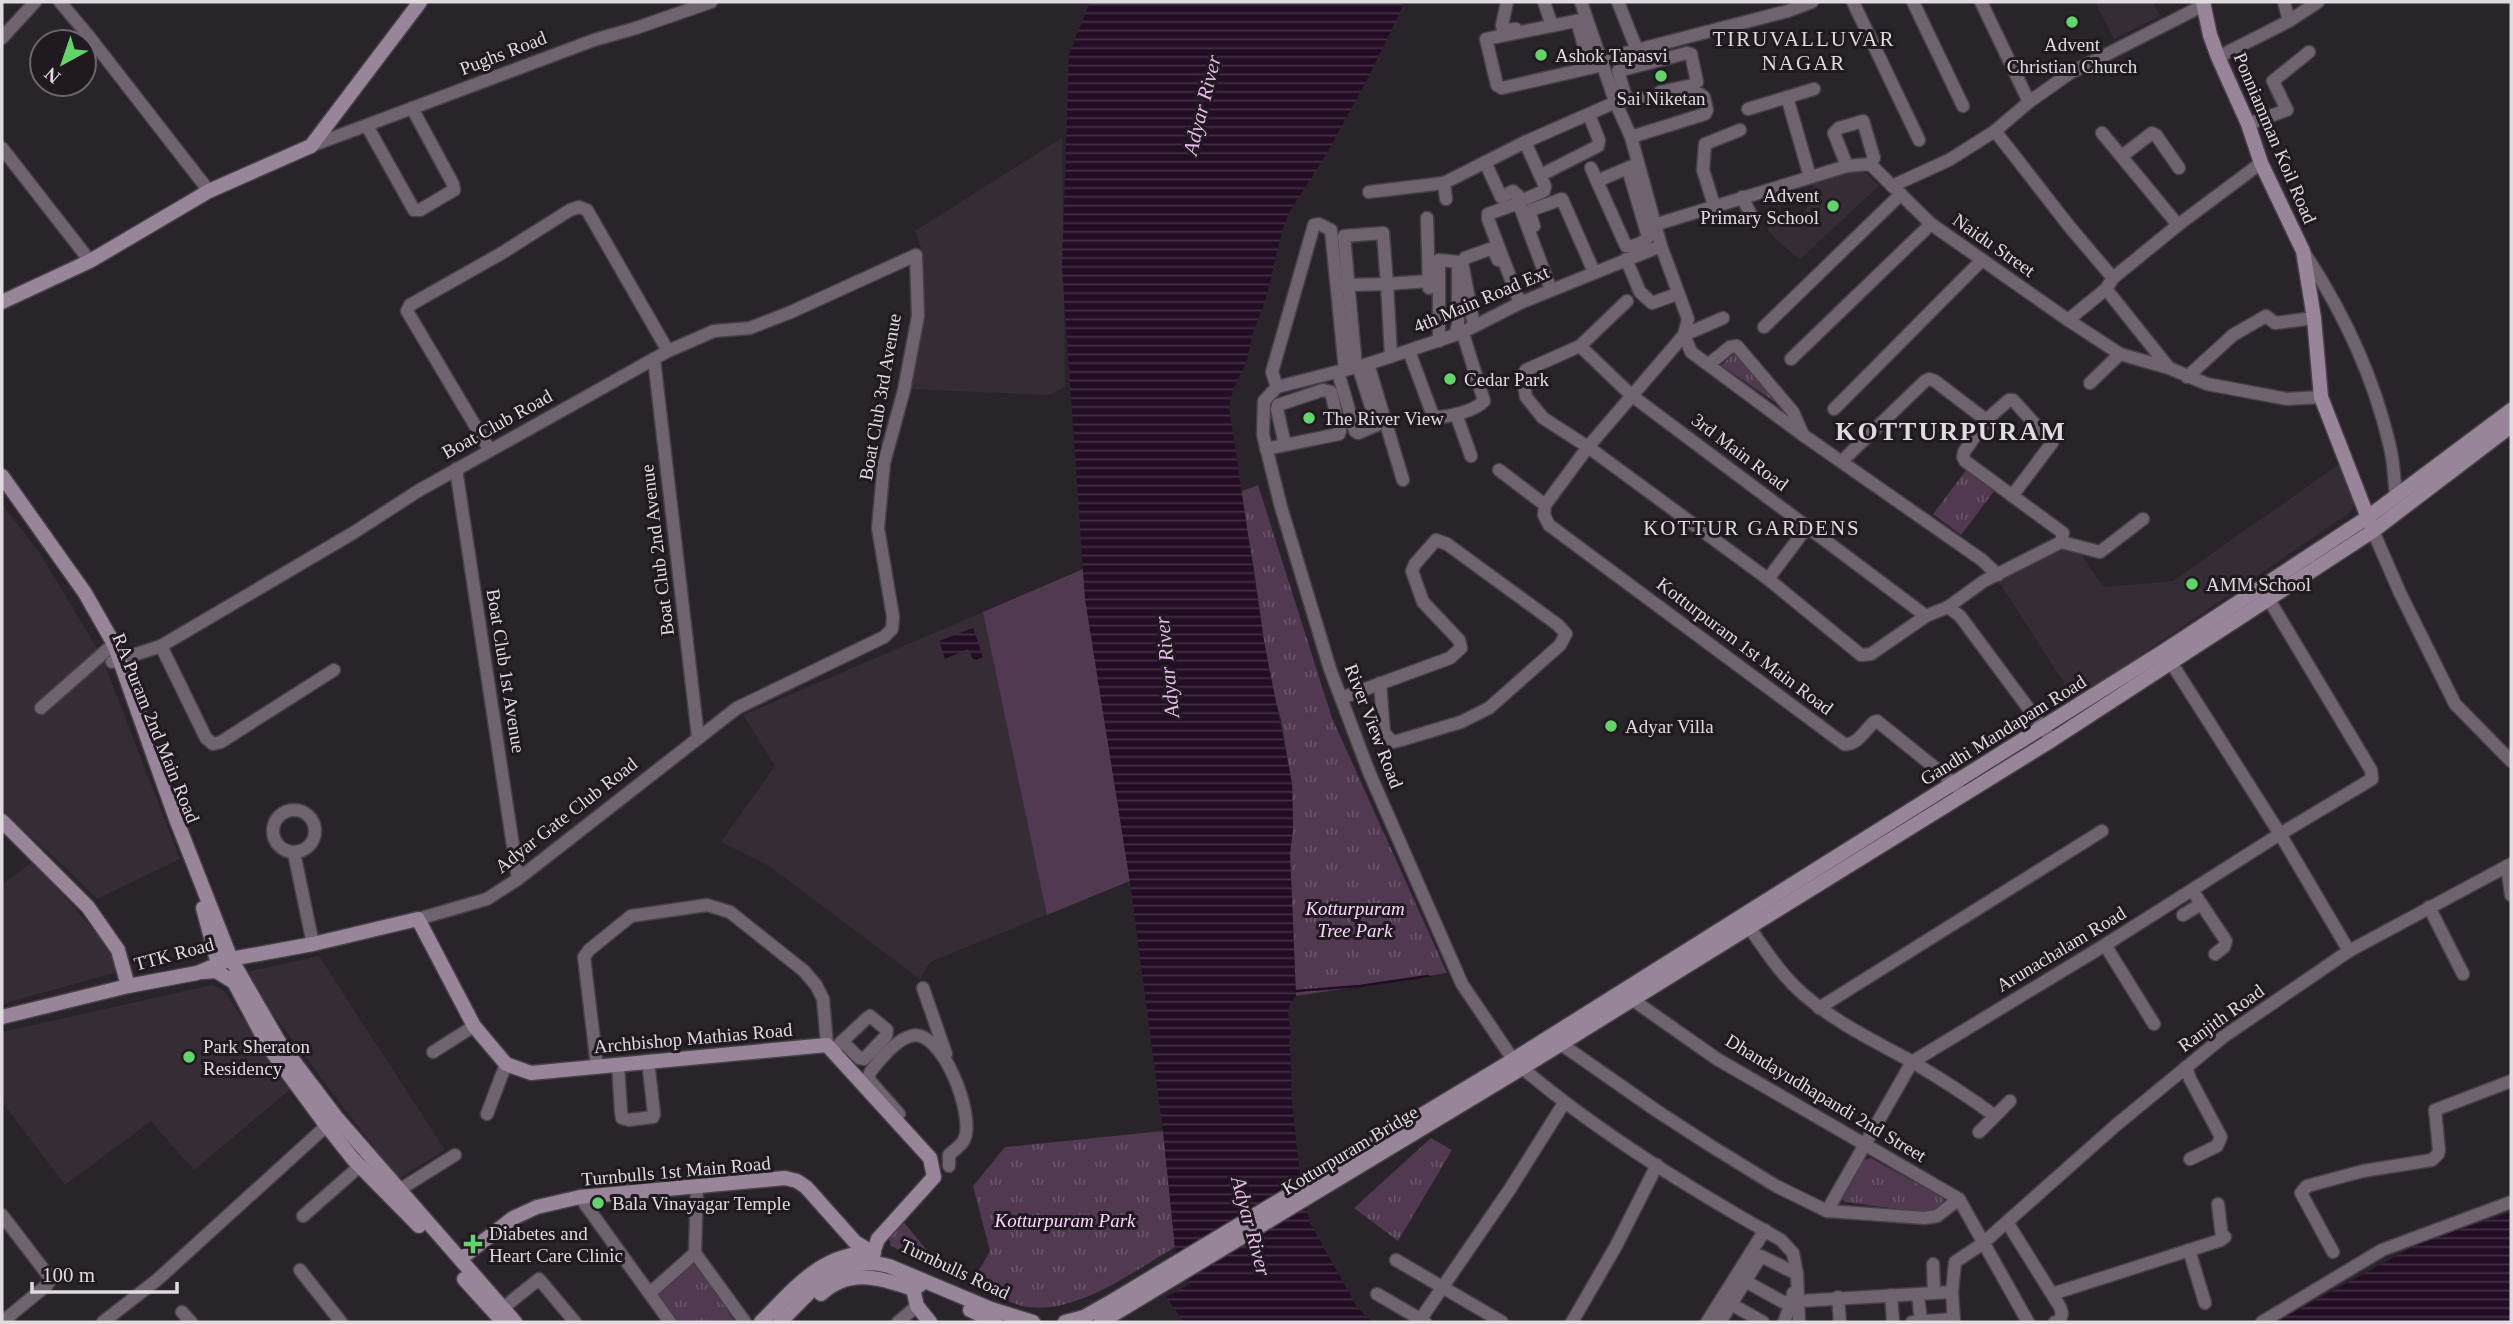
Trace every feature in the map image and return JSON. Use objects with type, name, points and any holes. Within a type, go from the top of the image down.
[{"type":"main road","points":[[2,302],[90,261],[209,191],[311,146],[419,2]]},
{"type":"main road","name":"Ponniamman Koil Road","points":[[2204,4],[2210,36],[2218,57],[2248,124],[2261,163],[2303,251],[2314,318],[2321,397],[2370,524]]},
{"type":"main road","name":"Gandhi Mandapam Road","points":[[1512,1067],[2168,657],[2370,524],[2396,497],[2511,410]]},
{"type":"main road","name":"Gandhi Mandapam Road","points":[[2168,657],[2268,598],[2511,426]]},
{"type":"main road","points":[[2,476],[85,593],[114,644],[113,657],[176,819],[224,962],[360,1166],[417,1216]]},
{"type":"main road","name":"RA Puram 2nd Main Road","points":[[2,487],[88,612],[113,657]]},
{"type":"main road","name":"Gandhi Mandapam Road","points":[[1512,1067],[1562,1044],[1633,1000],[1957,789]]},
{"type":"main road","points":[[2,821],[88,907],[117,950],[128,986]]},
{"type":"main road","points":[[418,919],[474,1026],[506,1064]]},
{"type":"main road","name":"Adyar Gate Club Road","points":[[224,962],[418,919]]},
{"type":"main road","name":"TTK Road","points":[[2,1017],[128,986],[197,973],[224,962]]},
{"type":"main road","points":[[197,973],[216,971],[234,982],[268,1046],[331,1121],[399,1190],[452,1266],[503,1315],[516,1322]]},
{"type":"main road","name":"Archbishop Mathias Road","points":[[506,1064],[531,1073],[834,1046],[930,1158],[934,1177]]},
{"type":"main road","name":"Kotturpuram Bridge","points":[[1135,1296],[1512,1067]]},
{"type":"main road","points":[[873,1253],[878,1240],[934,1177]]},
{"type":"main road","name":"Turnbulls 1st Main Road","points":[[468,1252],[513,1218],[537,1207],[580,1197],[785,1178],[806,1187],[855,1242],[873,1253]]},
{"type":"main road","name":"Turnbulls Road","points":[[761,1322],[804,1279],[833,1259],[853,1254],[873,1253],[915,1269],[918,1284]]},
{"type":"main road","points":[[780,1322],[820,1284],[860,1268],[888,1268],[918,1284],[917,1306],[930,1322]]},
{"type":"main road","name":"Turnbulls Road","points":[[790,1322],[831,1284],[851,1276],[918,1284],[1032,1322]]},
{"type":"main road","name":"Turnbulls Road","points":[[918,1284],[995,1322]]},
{"type":"main road","points":[[1065,1322],[1135,1296]]},
{"type":"main road","points":[[1101,1322],[1135,1296]]},
{"type":"street","points":[[5,28],[35,2]]},
{"type":"street","points":[[60,2],[88,34],[209,191]]},
{"type":"street","name":"Pughs Road","points":[[311,146],[594,40],[711,2]]},
{"type":"street","points":[[1507,2],[1502,25],[1507,32],[1582,13]]},
{"type":"street","points":[[1544,2],[1550,20]]},
{"type":"street","points":[[1618,2],[1637,50]]},
{"type":"street","points":[[1582,13],[1486,39],[1497,85],[1502,88],[1590,68],[1637,50],[1788,11],[1812,2]]},
{"type":"street","points":[[1853,2],[1919,140]]},
{"type":"street","points":[[1913,2],[1963,106]]},
{"type":"street","points":[[1981,2],[2029,102]]},
{"type":"street","points":[[2284,2],[2289,21]]},
{"type":"street","points":[[2218,57],[2289,21],[2318,2]]},
{"type":"street","points":[[1764,327],[1897,190],[1995,131],[2029,102],[2070,73],[2204,4]]},
{"type":"street","points":[[1582,13],[1619,100],[1631,137],[1632,167],[1648,237],[1645,241],[1626,246],[1591,168]]},
{"type":"street","points":[[1582,13],[1590,68]]},
{"type":"street","points":[[2248,124],[2287,110],[2273,81],[2309,52]]},
{"type":"street","points":[[1369,192],[1444,183],[1525,142],[1589,116],[1619,100],[1697,82],[1691,54],[1687,53],[1618,71],[1603,64]]},
{"type":"street","points":[[1618,71],[1619,100]]},
{"type":"street","points":[[1748,108],[1814,89]]},
{"type":"street","points":[[1619,100],[1700,94],[1704,97],[1707,110],[1705,114],[1631,137]]},
{"type":"street","points":[[1787,97],[1810,177]]},
{"type":"street","points":[[366,126],[414,210],[420,210],[454,190],[412,108]]},
{"type":"street","points":[[1539,173],[1543,174],[1598,146],[1600,140],[1589,116]]},
{"type":"street","points":[[1654,225],[1847,166],[1870,164],[1874,158],[1863,121],[1839,128],[1834,133],[1847,166]]},
{"type":"street","points":[[1714,205],[1703,170],[1705,144],[1740,130]]},
{"type":"street","points":[[1995,131],[2069,226],[2169,368]]},
{"type":"street","points":[[2102,133],[2178,225]]},
{"type":"street","points":[[2122,156],[2152,133],[2179,167]]},
{"type":"street","points":[[1485,162],[1501,197],[1513,191],[1523,201],[1544,191],[1545,186],[1525,142]]},
{"type":"street","points":[[5,156],[90,261]]},
{"type":"street","points":[[2068,320],[2178,225],[2261,163]]},
{"type":"street","name":"Naidu Street","points":[[1870,164],[1931,224],[2120,354],[2169,368],[2207,384],[2287,399],[2321,397]]},
{"type":"street","points":[[1597,181],[1632,167]]},
{"type":"street","points":[[1632,167],[1688,319],[1684,335],[1691,352],[1803,435],[1982,560],[1998,575]]},
{"type":"street","points":[[1444,183],[1446,199]]},
{"type":"street","points":[[1742,197],[1752,217]]},
{"type":"street","points":[[1554,289],[1530,214],[1533,209],[1563,200],[1594,272]]},
{"type":"street","points":[[1518,304],[1488,214],[1516,204],[1520,207],[1554,289]]},
{"type":"street","points":[[489,449],[407,311],[411,305],[575,208],[583,207],[587,210],[668,351]]},
{"type":"street","points":[[1427,218],[1435,342]]},
{"type":"street","name":"River View Road","points":[[1353,368],[1331,230],[1319,224],[1314,225],[1272,372],[1275,388],[1264,401],[1263,435],[1280,507],[1341,698],[1406,859],[1462,984],[1512,1067],[1657,1164],[1781,1240],[1793,1253],[1795,1273]]},
{"type":"street","points":[[1791,359],[1931,224]]},
{"type":"street","points":[[1391,356],[1382,232],[1344,236],[1353,368],[1403,480]]},
{"type":"street","name":"4th Main Road Ext","points":[[1275,388],[1353,368],[1458,334],[1518,304],[1661,246]]},
{"type":"street","points":[[1475,326],[1462,262],[1465,258],[1493,250],[1518,304]]},
{"type":"street","points":[[2303,251],[2334,298],[2370,377],[2390,444],[2396,497]]},
{"type":"street","name":"Boat Club Road","points":[[113,657],[161,646],[489,449],[668,351],[714,331],[750,328],[791,312],[916,254]]},
{"type":"street","name":"Boat Club 3rd Avenue","points":[[892,629],[893,617],[878,528],[884,463],[904,390],[918,316],[916,254]]},
{"type":"street","points":[[1626,259],[1640,292],[1652,303],[1677,294]]},
{"type":"street","points":[[1409,351],[1432,413],[1440,417],[1456,414],[1484,401],[1464,337],[1458,334],[1458,262],[1439,260],[1435,342]]},
{"type":"street","points":[[1834,409],[1982,260]]},
{"type":"street","points":[[1347,285],[1429,281]]},
{"type":"street","points":[[1627,301],[1580,346],[1526,370],[1523,376],[1526,397],[1543,418],[1588,447],[1768,579],[1861,655],[1871,654],[1926,616],[1948,607],[1998,575],[2061,542],[2100,552],[2143,519]]},
{"type":"street","points":[[2187,377],[2233,335],[2266,316],[2275,323],[2314,318]]},
{"type":"street","points":[[1499,470],[1545,505],[1588,447],[1684,335],[1723,318]]},
{"type":"street","name":"3rd Main Road","points":[[1580,346],[1631,395],[1926,616]]},
{"type":"street","points":[[1709,364],[1730,347],[1737,346],[1793,412],[1803,435]]},
{"type":"street","points":[[2090,383],[2120,354]]},
{"type":"street","name":"Boat Club 2nd Avenue","points":[[654,359],[698,737]]},
{"type":"street","points":[[1842,461],[1929,379],[1986,420]]},
{"type":"street","points":[[1266,449],[1286,445],[1339,434],[1331,392],[1323,390],[1278,405],[1286,445]]},
{"type":"street","points":[[2012,496],[2052,443],[2013,400],[2009,400],[1986,420],[1963,457],[2012,496],[2063,533],[2061,542]]},
{"type":"street","points":[[1456,414],[1471,456]]},
{"type":"street","name":"Boat Club 1st Avenue","points":[[456,469],[518,879]]},
{"type":"street","name":"Kotturpuram 1st Main Road","points":[[1545,505],[1544,515],[1549,525],[1844,744],[1855,742],[1877,721],[1957,789]]},
{"type":"street","points":[[2370,524],[2400,593],[2455,704],[2511,761]]},
{"type":"street","points":[[1768,579],[1807,527]]},
{"type":"street","points":[[1341,698],[1450,658],[1461,648],[1459,640],[1420,598],[1412,571],[1436,540],[1447,544],[1536,608],[1566,634],[1560,645],[1489,708],[1461,722],[1401,740],[1393,742],[1384,733],[1380,684]]},
{"type":"street","name":"Arunachalam Road","points":[[1828,1211],[1863,1144],[1912,1062],[2105,945],[2280,834],[2370,782],[2373,776],[2268,598]]},
{"type":"street","points":[[1948,607],[1960,616],[2048,734]]},
{"type":"street","name":"Adyar Gate Club Road","points":[[418,919],[487,899],[518,879],[737,708],[884,637],[892,629]]},
{"type":"street","points":[[161,646],[206,738],[213,744],[221,742],[334,670]]},
{"type":"street","points":[[41,708],[113,657]]},
{"type":"street","points":[[2168,657],[2350,951]]},
{"type":"street","points":[[1819,1008],[2102,831]]},
{"type":"street","points":[[295,853],[313,944]]},
{"type":"street","points":[[2509,865],[2511,895]]},
{"type":"street","name":"Ranjith Road","points":[[1952,1293],[1955,1262],[1982,1244],[2115,1126],[2223,1037],[2350,951],[2509,865]]},
{"type":"street","points":[[2192,890],[2226,941],[2224,947],[2215,954]]},
{"type":"street","points":[[2183,915],[2201,904]]},
{"type":"street","points":[[597,1066],[584,957],[631,916],[707,905],[730,912],[804,971],[816,985],[822,999],[834,1046]]},
{"type":"street","points":[[2429,908],[2463,974]]},
{"type":"street","points":[[1749,926],[1775,965],[1819,1008],[1849,1028],[1912,1062],[1995,1116]]},
{"type":"street","points":[[2105,945],[2154,1024]]},
{"type":"street","points":[[863,1080],[942,1161],[948,1162],[962,1155],[966,1147],[970,1119],[967,1104],[941,1043],[923,988]]},
{"type":"street","name":"Dhandayudhapandi 2nd Street","points":[[1633,1000],[1717,1059],[1959,1199]]},
{"type":"street","points":[[433,1052],[474,1026]]},
{"type":"street","points":[[863,1080],[909,1036],[922,1036],[946,1059],[966,1113],[964,1140],[934,1177]]},
{"type":"street","points":[[863,1080],[889,1044]]},
{"type":"street","points":[[1562,1044],[1711,1146],[1776,1186],[1828,1211],[1925,1218],[1937,1216],[1959,1199],[2028,1322]]},
{"type":"street","points":[[618,1064],[622,1118],[629,1120],[653,1117],[654,1114],[648,1061]]},
{"type":"street","points":[[486,1114],[506,1064]]},
{"type":"street","points":[[2186,1067],[2221,1137],[2217,1146],[2190,1159]]},
{"type":"street","points":[[2333,1252],[2301,1193],[2307,1186],[2363,1171],[2432,1160],[2439,1150],[2435,1110],[2511,1081]]},
{"type":"street","points":[[1979,1132],[2010,1101]]},
{"type":"street","points":[[1377,1294],[1423,1321],[1435,1295],[1444,1287],[1510,1189],[1564,1103]]},
{"type":"street","points":[[103,1322],[158,1280],[331,1121]]},
{"type":"street","points":[[399,1190],[456,1155]]},
{"type":"street","points":[[1572,1322],[1616,1246],[1657,1164]]},
{"type":"street","points":[[303,1216],[360,1166]]},
{"type":"street","points":[[697,1186],[695,1252],[746,1322]]},
{"type":"street","points":[[580,1197],[670,1322]]},
{"type":"street","points":[[2262,1322],[2382,1250],[2511,1202]]},
{"type":"street","points":[[2052,1294],[2225,1237],[2221,1237],[2218,1204]]},
{"type":"street","points":[[2,1215],[51,1279],[11,1319]]},
{"type":"street","points":[[2007,1222],[2062,1313],[2060,1320],[2055,1322]]},
{"type":"street","points":[[1707,1322],[1765,1230]]},
{"type":"street","points":[[2189,1250],[2206,1303]]},
{"type":"street","points":[[650,1293],[695,1252]]},
{"type":"street","points":[[1720,1322],[1761,1256],[1795,1273],[1795,1300],[1799,1322]]},
{"type":"street","points":[[1396,1260],[1502,1322]]},
{"type":"street","points":[[1933,1264],[1934,1293]]},
{"type":"street","points":[[300,1270],[341,1322]]},
{"type":"street","points":[[503,1315],[536,1279],[539,1279],[575,1322]]},
{"type":"street","points":[[1745,1281],[1783,1302],[1952,1293],[1954,1321],[1912,1322]]},
{"type":"street","points":[[1891,1295],[1893,1322]]},
{"type":"street","points":[[1918,1295],[1921,1322]]},
{"type":"street","points":[[1838,1297],[1840,1322]]},
{"type":"street","points":[[1784,1322],[1795,1300]]},
{"type":"street","points":[[1731,1304],[1763,1322]]},
{"type":"street","points":[[898,1322],[917,1306]]},
{"type":"shaded area","points":[[2095,2],[2153,2],[2160,16],[2114,39]]},
{"type":"shaded area","points":[[1062,138],[1065,387],[1049,395],[910,389],[923,318],[922,251],[915,231]]},
{"type":"shaded area","name":"Advent Primary School","points":[[1859,167],[1879,186],[1800,259],[1776,240],[1767,228],[1802,215],[1815,196],[1812,183]]},
{"type":"shaded area","name":"AMM School","points":[[2341,463],[2353,501],[2353,508],[2349,513],[2075,700],[1997,579],[2074,544],[2103,587],[2173,581]]},
{"type":"shaded area","points":[[2,504],[41,555],[101,655],[180,859],[97,899],[2,811]]},
{"type":"shaded area","points":[[1088,567],[1137,878],[930,962],[920,979],[769,866],[721,842],[775,766],[743,715]]},
{"type":"shaded area","points":[[33,861],[119,959],[114,973],[2,1004],[2,885]]},
{"type":"shaded area","points":[[319,956],[445,1150],[398,1179],[242,973]]},
{"type":"shaded area","points":[[212,985],[224,991],[292,1088],[194,1170],[151,1121],[65,1185],[2,1102],[2,1032]]},
{"type":"green space","points":[[1737,351],[1779,405],[1721,365]]},
{"type":"green space","points":[[1967,469],[1995,490],[1961,535],[1933,514]]},
{"type":"green space","name":"Kotturpuram Tree Park","points":[[1258,485],[1332,718],[1447,973],[1296,996],[1290,854],[1293,828],[1292,784],[1281,720],[1269,676],[1240,492]]},
{"type":"green space","points":[[1088,567],[1137,878],[1047,915],[983,612]]},
{"type":"green space","name":"Kotturpuram Park","points":[[1163,1131],[1175,1247],[1105,1289],[1066,1304],[1046,1307],[1021,1306],[972,1283],[990,1251],[973,1186],[1005,1147]]},
{"type":"green space","points":[[1431,1138],[1452,1150],[1398,1241],[1354,1208]]},
{"type":"green space","points":[[1871,1158],[1943,1198],[1945,1202],[1927,1213],[1845,1202],[1841,1198],[1863,1160]]},
{"type":"green space","points":[[901,1219],[945,1272],[891,1246],[887,1233]]},
{"type":"green space","points":[[694,1260],[735,1322],[676,1322],[657,1295]]},
{"type":"water","name":"Adyar River","points":[[1090,2],[1405,2],[1327,153],[1290,211],[1282,231],[1247,361],[1234,387],[1229,406],[1263,636],[1292,784],[1293,828],[1290,854],[1296,996],[1290,1003],[1288,1014],[1291,1032],[1291,1093],[1299,1167],[1309,1221],[1357,1307],[1372,1322],[1184,1322],[1166,1297],[1190,1284],[1175,1247],[1163,1131],[1131,889],[1085,599],[1062,268],[1069,54]]},
{"type":"water","points":[[973,628],[983,657],[974,661],[968,649],[945,659],[939,641]]},
{"type":"water","points":[[2511,1212],[2511,1322],[2276,1322],[2418,1244]]},
{"type":"waterway","points":[[1296,991],[1360,986],[1428,976]]},
{"type":"place","name":"Advent Christian Church","points":[[2072,22]]},
{"type":"place","name":"Ashok Tapasvi","points":[[1541,55]]},
{"type":"place","name":"Sai Niketan","points":[[1661,76]]},
{"type":"place","name":"Advent Primary School","points":[[1833,206]]},
{"type":"place","name":"Cedar Park","points":[[1450,379]]},
{"type":"place","name":"The River View","points":[[1309,418]]},
{"type":"place","name":"AMM School","points":[[2192,584]]},
{"type":"place","name":"Adyar Villa","points":[[1611,726]]},
{"type":"place","name":"Park Sheraton Residency","points":[[189,1057]]},
{"type":"place","name":"Bala Vinayagar Temple","points":[[598,1203]]},
{"type":"place","name":"Diabetes and Heart Care Clinic","points":[[473,1244]]},
{"type":"district","name":"TIRUVALLUVAR NAGAR","points":[[1804,51]]},
{"type":"district","name":"KOTTURPURAM","points":[[1951,431]]},
{"type":"district","name":"KOTTUR GARDENS","points":[[1752,528]]}]
